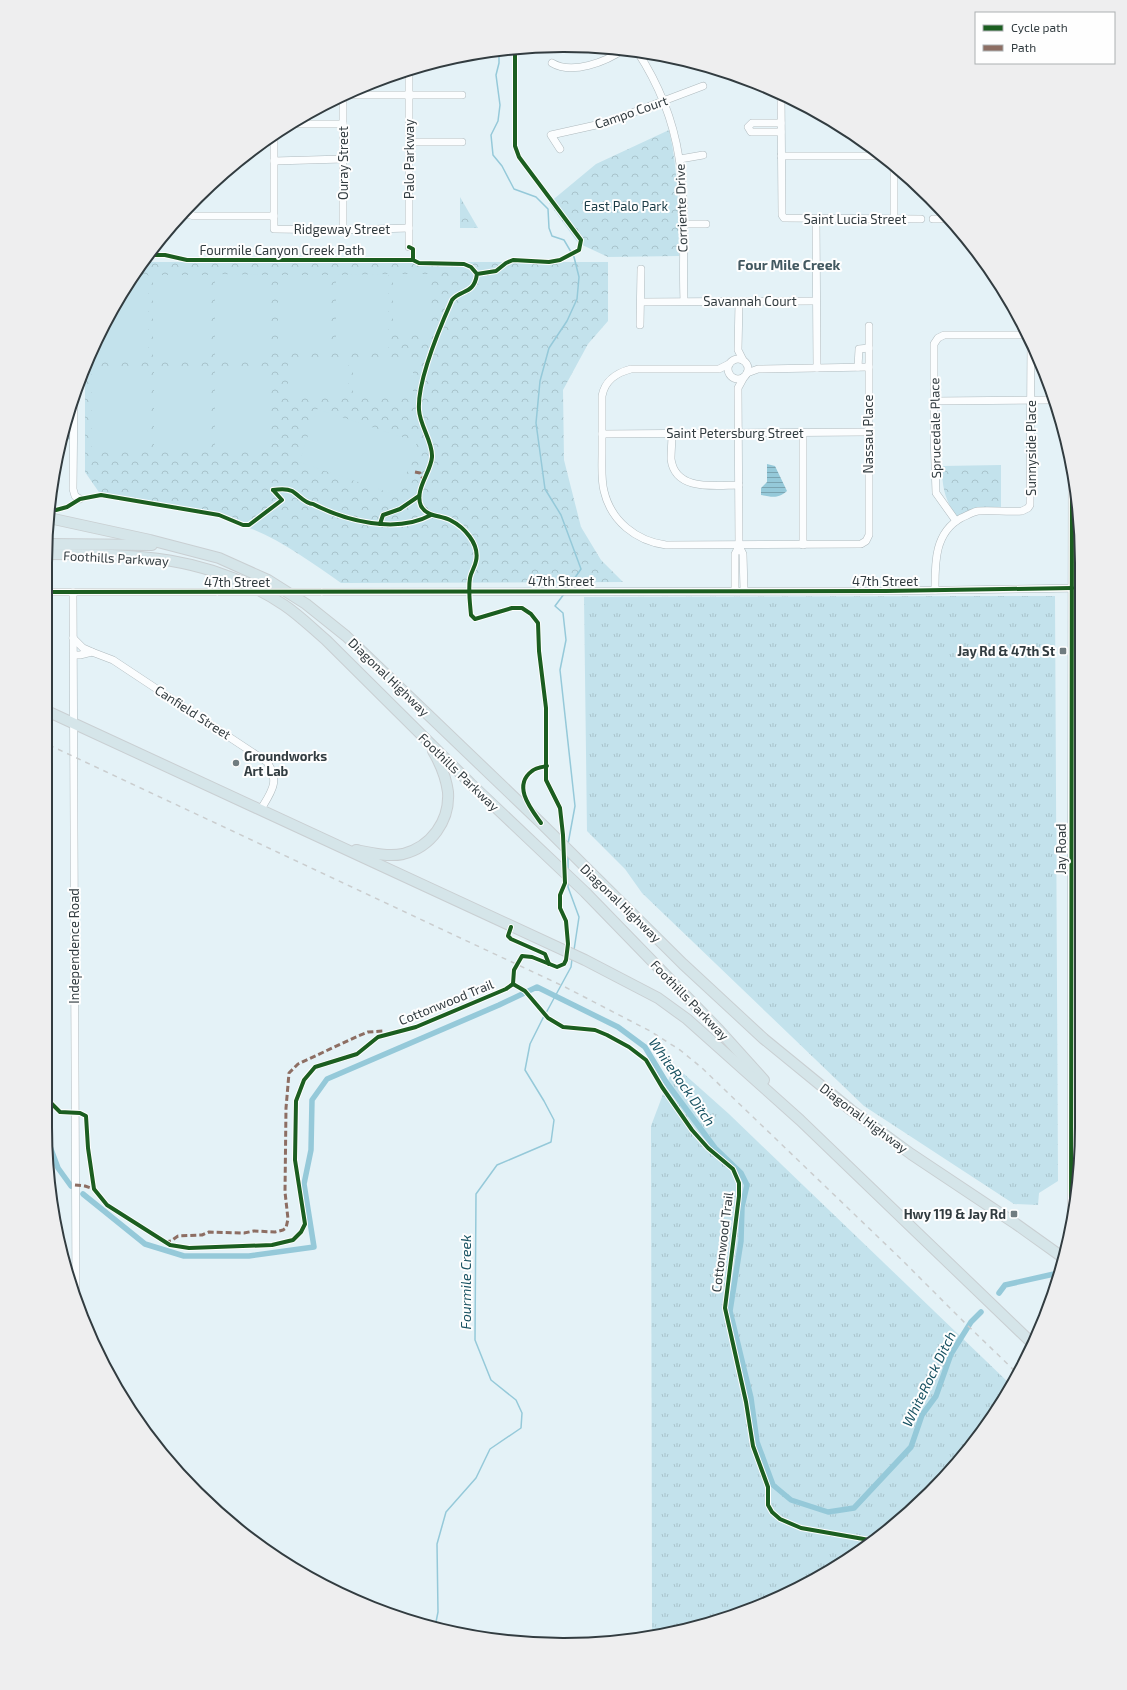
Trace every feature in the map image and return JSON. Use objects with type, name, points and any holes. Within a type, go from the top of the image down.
[{"type":"highway","points":[[54,519],[184,548]]},
{"type":"highway","name":"Foothills Parkway","points":[[53,544],[139,545],[184,548]]},
{"type":"highway","name":"Diagonal Highway","points":[[184,548],[219,558],[268,580],[306,604],[346,636],[555,838],[584,868],[764,1039],[851,1110],[911,1154],[1016,1224],[1059,1255]]},
{"type":"highway","name":"Foothills Parkway","points":[[52,554],[121,555],[167,560],[200,566],[251,586],[284,605],[308,623],[427,741],[585,892],[718,1030],[800,1120]]},
{"type":"highway","points":[[52,713],[585,960],[640,988],[673,1009],[702,1032],[800,1120],[1028,1339]]},
{"type":"highway","points":[[345,848],[387,855],[402,854],[420,847],[436,833],[446,813],[448,791],[442,769],[427,741]]},
{"type":"street","points":[[552,63],[559,68],[590,66],[605,61],[615,55]]},
{"type":"street","name":"Corriente Drive","points":[[641,58],[652,75],[664,101],[671,120],[680,159],[682,183],[684,302]]},
{"type":"street","name":"Palo Parkway","points":[[409,76],[409,247]]},
{"type":"street","name":"Campo Court","points":[[560,149],[551,135],[605,123],[703,86]]},
{"type":"street","points":[[359,95],[462,94]]},
{"type":"street","points":[[781,101],[781,156],[872,156]]},
{"type":"street","name":"Ouray Street","points":[[343,102],[344,230]]},
{"type":"street","points":[[780,123],[752,123],[748,127],[751,132],[780,132]]},
{"type":"street","points":[[303,124],[343,124]]},
{"type":"street","points":[[190,215],[274,216],[274,142]]},
{"type":"street","points":[[409,142],[462,142]]},
{"type":"street","points":[[680,159],[703,155]]},
{"type":"street","name":"Saint Lucia Street","points":[[781,156],[782,215],[784,218],[921,219]]},
{"type":"street","points":[[274,161],[343,159]]},
{"type":"street","points":[[894,173],[894,219]]},
{"type":"street","name":"Ridgeway Street","points":[[274,216],[274,229],[344,230],[409,228]]},
{"type":"street","points":[[816,219],[816,368]]},
{"type":"street","points":[[933,219],[941,219]]},
{"type":"street","points":[[682,224],[706,224]]},
{"type":"street","points":[[640,325],[641,269]]},
{"type":"street","name":"Savannah Court","points":[[641,302],[816,301]]},
{"type":"street","points":[[735,590],[736,554],[739,546],[739,433],[738,388],[731,375],[731,362],[738,350],[739,302]]},
{"type":"street","name":"Nassau Place","points":[[803,545],[855,545],[866,541],[869,535],[869,326]]},
{"type":"street","name":"Sprucedale Place","points":[[956,521],[936,493],[934,344],[938,338],[944,335],[1021,335]]},
{"type":"street","points":[[858,367],[859,349],[869,348]]},
{"type":"street","points":[[738,350],[748,369],[738,388]]},
{"type":"street","name":"Sunnyside Place","points":[[956,521],[978,511],[1017,511],[1028,508],[1031,501],[1031,356]]},
{"type":"street","points":[[719,369],[737,359],[758,368],[869,367]]},
{"type":"street","points":[[758,368],[739,379],[719,369],[631,369],[621,372],[609,380],[602,394],[602,479],[604,490],[612,511],[626,528],[645,540],[659,544],[739,546],[803,545],[803,433]]},
{"type":"street","points":[[934,401],[1048,400]]},
{"type":"street","points":[[74,416],[73,489],[75,496],[80,499]]},
{"type":"street","name":"Saint Petersburg Street","points":[[602,434],[868,432]]},
{"type":"street","points":[[672,434],[672,459],[677,472],[682,478],[697,485],[739,484]]},
{"type":"street","name":"Jay Road","points":[[1072,508],[1074,1161]]},
{"type":"street","points":[[935,590],[935,562],[938,550],[944,534],[956,521]]},
{"type":"street","points":[[739,546],[743,554],[744,590]]},
{"type":"street","name":"47th Street","points":[[52,592],[574,592],[1072,588]]},
{"type":"street","name":"Independence Road","points":[[73,592],[76,1281]]},
{"type":"street","name":"Canfield Street","points":[[73,638],[83,648],[113,660],[267,762],[273,770],[274,781],[271,792],[261,809]]},
{"type":"street","points":[[74,655],[92,652]]},
{"type":"green space","name":"East Palo Park","points":[[669,130],[675,162],[679,256],[608,257],[578,243],[549,203],[596,164]]},
{"type":"green space","points":[[460,197],[478,228],[460,228]]},
{"type":"green space","points":[[151,262],[608,262],[608,321],[588,344],[563,390],[564,460],[581,527],[601,560],[623,582],[341,583],[298,553],[263,534],[234,522],[197,512],[103,498],[85,472],[85,384],[105,337],[138,279]]},
{"type":"green space","points":[[215,274],[271,275],[271,357],[215,357]]},
{"type":"green space","points":[[388,274],[388,349],[336,349],[336,275]]},
{"type":"green space","points":[[393,274],[431,274],[431,334],[393,334]]},
{"type":"green space","points":[[141,275],[148,275],[148,357],[96,357],[105,337]]},
{"type":"green space","points":[[153,275],[210,275],[210,357],[153,357]]},
{"type":"green space","points":[[278,275],[331,275],[331,349],[278,349]]},
{"type":"green space","points":[[288,357],[348,357],[348,394],[288,394]]},
{"type":"green space","points":[[353,357],[413,357],[413,395],[353,395]]},
{"type":"green space","points":[[92,367],[149,367],[149,449],[92,449]]},
{"type":"green space","points":[[154,367],[210,367],[210,449],[154,449]]},
{"type":"green space","points":[[215,367],[271,367],[271,449],[215,449]]},
{"type":"green space","points":[[317,409],[417,442],[399,496],[299,462]]},
{"type":"green space","points":[[70,429],[70,440],[67,440]]},
{"type":"green space","points":[[1001,465],[1001,507],[978,509],[956,517],[945,493],[942,466]]},
{"type":"green space","points":[[1055,596],[1058,1181],[1039,1193],[1038,1205],[1014,1204],[864,1106],[642,893],[625,869],[587,831],[584,597]]},
{"type":"green space","points":[[674,1065],[729,1114],[1007,1381],[989,1411],[948,1464],[901,1511],[848,1552],[790,1585],[759,1599],[696,1621],[652,1630],[651,1126]]},
{"type":"shaded area","points":[[767,464],[775,466],[787,491],[781,495],[772,497],[761,495],[761,488],[767,482]]},
{"type":"waterway","points":[[499,56],[496,75],[500,105],[498,121],[491,135],[493,155],[502,166],[514,189],[536,197],[548,209],[549,228],[552,236],[564,240],[574,257],[579,277],[577,299],[567,321],[549,348],[540,381],[536,423],[545,489],[561,515],[581,569],[567,589]]},
{"type":"waterway","name":"Fourmile Creek","points":[[564,594],[555,606],[563,613],[566,640],[560,670],[575,806],[568,844]]},
{"type":"waterway","name":"Fourmile Creek","points":[[568,856],[568,870]]},
{"type":"waterway","name":"Fourmile Creek","points":[[568,882],[568,887],[579,917],[574,950]]},
{"type":"waterway","name":"Fourmile Creek","points":[[546,1013],[571,967],[572,959]]},
{"type":"waterway","name":"WhiteRock Ditch","points":[[83,1194],[145,1244],[184,1256],[249,1256],[314,1247],[304,1184],[311,1150],[312,1100],[327,1079],[499,1005],[537,987],[618,1027],[645,1047],[666,1082],[715,1148],[741,1173],[747,1185],[742,1207],[741,1241],[730,1311],[751,1398],[757,1442],[773,1485],[791,1500],[828,1512],[854,1508],[911,1447],[922,1415],[936,1396],[951,1354],[971,1322],[981,1312]]},
{"type":"waterway","name":"Fourmile Creek","points":[[436,1622],[438,1612],[437,1544],[446,1512],[476,1478],[490,1449],[521,1428],[522,1413],[516,1400],[491,1380],[475,1340],[476,1194],[497,1165],[551,1142],[554,1120],[525,1070],[530,1044],[544,1016]]},
{"type":"waterway","points":[[53,1154],[58,1168],[71,1186]]},
{"type":"waterway","name":"WhiteRock Ditch","points":[[999,1293],[1005,1285],[1053,1274]]},
{"type":"railway","points":[[52,746],[565,987],[650,1031],[680,1050],[702,1068],[1013,1369]]},
{"type":"marked path","points":[[415,472],[420,473],[424,481]]},
{"type":"marked path","points":[[165,1242],[171,1241],[178,1236],[202,1235],[209,1232],[275,1232],[286,1228],[288,1219],[285,1192],[286,1108],[289,1073],[298,1064],[358,1036],[368,1032],[384,1031]]},
{"type":"marked path","points":[[75,1185],[94,1189]]},
{"type":"cycle path","points":[[513,984],[514,970],[522,956],[532,957],[557,967],[564,964],[566,960],[568,944],[566,921],[560,908],[560,895],[565,883],[560,808],[546,780],[546,708],[539,651],[538,623],[531,614],[522,608],[512,608],[475,619],[471,615],[469,583],[477,555],[476,548],[470,537],[461,527],[446,518],[427,512],[421,506],[419,500],[421,487],[429,469],[432,457],[431,446],[420,416],[419,398],[430,355],[452,300],[470,289],[477,274],[496,271],[506,263],[513,260],[549,262],[560,260],[579,250],[581,240],[519,157],[515,146],[515,54]]},
{"type":"cycle path","points":[[409,247],[413,249],[413,260],[419,263],[464,264],[471,267],[477,274]]},
{"type":"cycle path","name":"Fourmile Canyon Creek Path","points":[[156,255],[165,255],[187,260],[413,260]]},
{"type":"cycle path","points":[[273,490],[290,490],[307,503],[313,504],[340,516],[371,523],[402,524],[417,521],[431,515]]},
{"type":"cycle path","points":[[55,510],[67,507],[80,499],[101,495],[219,515],[243,525],[249,525],[282,500],[273,490]]},
{"type":"cycle path","points":[[380,524],[383,515],[400,509],[419,496]]},
{"type":"cycle path","points":[[1071,1193],[1072,508]]},
{"type":"cycle path","points":[[52,592],[886,591],[1072,588]]},
{"type":"cycle path","points":[[541,823],[528,804],[523,790],[526,777],[533,770],[547,766]]},
{"type":"cycle path","points":[[511,927],[508,936],[511,939],[545,954],[549,964]]},
{"type":"cycle path","name":"Cottonwood Trail","points":[[513,984],[525,991],[548,1018],[563,1027],[595,1030],[629,1047],[646,1060],[662,1087],[692,1130],[708,1148],[733,1169],[739,1183],[739,1196],[725,1308],[746,1402],[753,1446],[768,1487],[768,1505],[772,1512],[780,1519],[801,1528],[865,1539]]},
{"type":"cycle path","name":"Cottonwood Trail","points":[[52,1104],[60,1112],[80,1113],[86,1116],[88,1148],[94,1189],[107,1205],[170,1245],[189,1248],[272,1245],[293,1240],[301,1232],[305,1224],[295,1160],[296,1101],[304,1080],[315,1067],[357,1054],[378,1037],[416,1027],[506,989],[513,984]]},
{"type":"place","name":"Jay Rd & 47th St","points":[[1063,651]]},
{"type":"place","name":"Groundworks Art Lab","points":[[236,763]]},
{"type":"place","name":"Hwy 119 & Jay Rd","points":[[1014,1214]]},
{"type":"district","name":"Four Mile Creek","points":[[789,265]]}]
